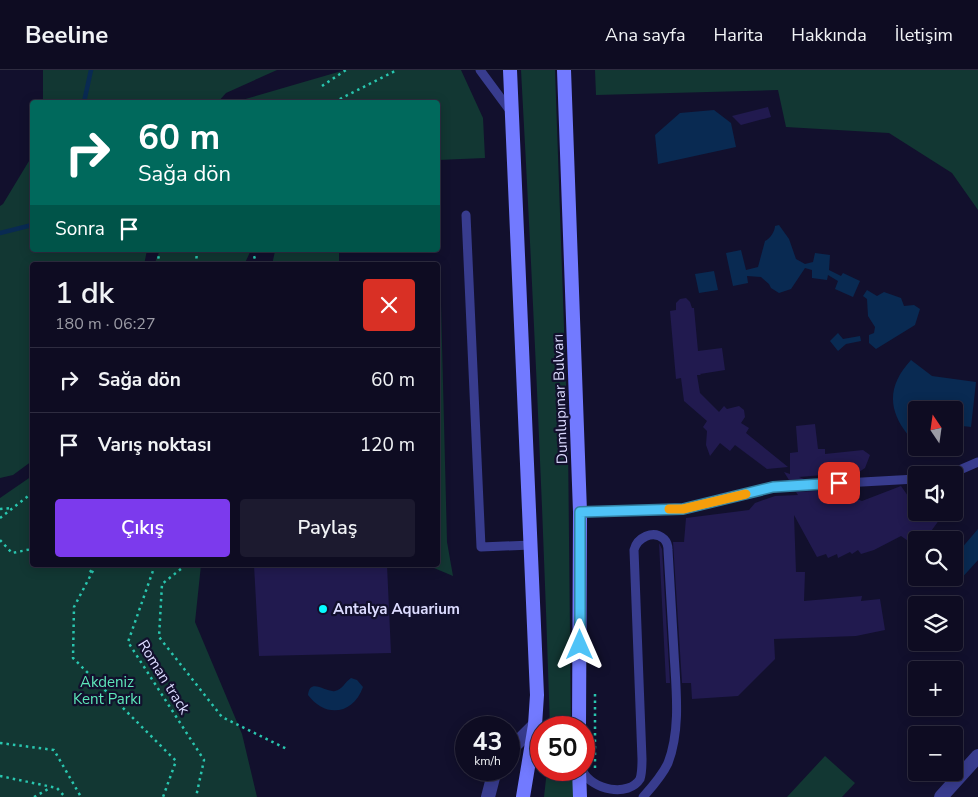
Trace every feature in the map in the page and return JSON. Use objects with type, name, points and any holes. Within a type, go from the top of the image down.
[{"type":"main road","points":[[510,70],[537,695],[536,716]]},
{"type":"main road","name":"Dumlupınar Bulvarı","points":[[564,70],[580,512],[579,716]]},
{"type":"main road","points":[[523,797],[530,754]]},
{"type":"main road","points":[[580,797],[581,781]]},
{"type":"street","points":[[520,740],[530,729]]},
{"type":"street","points":[[940,797],[978,756]]},
{"type":"street","points":[[488,797],[492,781]]},
{"type":"lane","points":[[480,70],[512,113]]},
{"type":"lane","points":[[466,215],[481,547],[531,545]]},
{"type":"lane","points":[[963,468],[978,462]]},
{"type":"lane","points":[[580,512],[683,509],[773,487],[908,479]]},
{"type":"lane","points":[[590,781],[593,785],[608,793],[624,795],[633,790],[642,774],[633,564],[634,550],[638,541],[644,537],[657,536],[666,541],[668,550],[676,719],[673,744],[667,764],[656,782],[643,797]]},
{"type":"path","points":[[322,86],[346,70]]},
{"type":"path","points":[[338,100],[397,70]]},
{"type":"path","points":[[0,518],[30,495]]},
{"type":"path","points":[[0,509],[13,508]]},
{"type":"path","points":[[0,540],[12,553],[30,550]]},
{"type":"path","points":[[88,567],[92,573]]},
{"type":"path","points":[[95,567],[74,607],[73,658],[176,761],[164,796]]},
{"type":"path","name":"Roman track","points":[[153,567],[128,642],[204,760],[196,797]]},
{"type":"path","points":[[183,567],[162,584],[159,637],[222,718],[288,749]]},
{"type":"path","points":[[0,743],[54,750],[82,797]]},
{"type":"path","points":[[0,776],[57,788],[65,797]]},
{"type":"path","points":[[34,797],[51,787]]},
{"type":"green space","points":[[43,70],[277,70],[226,93],[220,100],[43,100]]},
{"type":"green space","points":[[345,70],[461,70],[483,118],[485,158],[440,160],[440,100],[242,100]]},
{"type":"green space","points":[[521,70],[555,70],[568,442],[571,716],[550,716],[530,234]]},
{"type":"green space","points":[[595,70],[978,70],[978,210],[952,173],[889,133],[786,127],[778,90],[596,95]]},
{"type":"green space","points":[[30,159],[30,252],[147,252],[145,262],[30,262],[30,462],[13,475],[0,478],[0,206]]},
{"type":"green space","points":[[159,252],[250,252],[245,262],[155,262]]},
{"type":"green space","points":[[275,252],[339,252],[339,262],[273,262]]},
{"type":"green space","points":[[440,264],[447,542],[453,576],[432,567],[440,567]]},
{"type":"green space","name":"Akdeniz Kent Parkı","points":[[30,477],[30,567],[201,567],[195,622],[242,734],[257,797],[0,797],[0,498]]},
{"type":"green space","points":[[825,756],[855,783],[842,797],[787,797]]},
{"type":"green space","points":[[546,781],[573,781],[574,797],[544,797]]},
{"type":"water","points":[[714,110],[731,123],[736,147],[658,164],[655,135],[680,113]]},
{"type":"water","points":[[779,225],[789,239],[796,259],[805,264],[813,262],[815,253],[830,255],[829,270],[841,276],[843,273],[860,281],[853,297],[835,289],[838,281],[828,275],[827,280],[812,278],[812,270],[805,268],[791,289],[779,293],[771,288],[761,277],[747,276],[748,283],[733,286],[726,253],[741,250],[746,270],[758,267],[765,241],[772,235],[775,226]]},
{"type":"water","points":[[714,271],[718,290],[699,293],[695,274]]},
{"type":"water","points":[[867,290],[877,296],[884,292],[901,298],[904,306],[914,305],[920,309],[915,325],[876,349],[869,343],[869,335],[874,333],[875,327],[868,316],[867,299],[863,296]]},
{"type":"water","points":[[838,333],[843,339],[860,336],[861,341],[846,344],[838,351],[830,341]]},
{"type":"water","points":[[911,360],[932,376],[976,382],[971,427],[963,426],[963,401],[908,401],[908,435],[896,416],[893,397],[894,388],[903,369]]},
{"type":"water","points":[[978,529],[978,560],[963,577],[963,546]]},
{"type":"water","points":[[351,678],[357,680],[363,687],[353,703],[346,708],[330,710],[322,707],[308,695],[309,690],[315,686],[335,691],[342,688]]},
{"type":"building","points":[[768,107],[771,117],[741,125],[732,116]]},
{"type":"building","points":[[686,298],[692,308],[694,308],[698,351],[722,348],[725,370],[697,375],[700,393],[719,412],[724,406],[727,409],[739,406],[744,410],[745,417],[741,423],[749,428],[746,433],[788,467],[767,469],[735,445],[730,451],[720,443],[710,456],[706,445],[707,431],[703,427],[707,421],[684,401],[681,378],[676,379],[670,311],[676,310],[676,303],[680,299]]},
{"type":"building","points":[[815,424],[818,449],[825,449],[825,454],[863,450],[870,455],[865,468],[859,472],[799,477],[804,479],[789,480],[784,472],[790,474],[790,453],[798,452],[796,426]]},
{"type":"building","points":[[901,486],[908,496],[908,521],[938,521],[931,531],[908,531],[908,541],[901,536],[874,550],[861,554],[858,550],[838,558],[837,554],[828,558],[826,554],[817,557],[794,515],[796,572],[805,572],[804,601],[862,596],[861,601],[880,599],[885,630],[856,636],[774,639],[775,659],[738,696],[692,699],[691,683],[682,683],[673,542],[684,542],[686,518],[749,510],[755,503],[775,496],[798,495],[796,492],[833,490],[862,501]]},
{"type":"building","points":[[659,543],[662,549],[670,683],[666,683]]},
{"type":"building","name":"Antalya Aquarium","points":[[254,567],[387,567],[391,653],[259,656]]},
{"type":"waterway","points":[[84,100],[91,70]]},
{"type":"waterway","points":[[0,233],[30,226]]},
{"type":"slow traffic","points":[[669,509],[683,509],[746,494]]},
{"type":"place","name":"Antalya Aquarium","points":[[323,609]]},
{"type":"route","points":[[580,645],[580,512],[683,509],[773,487],[839,483]]}]
